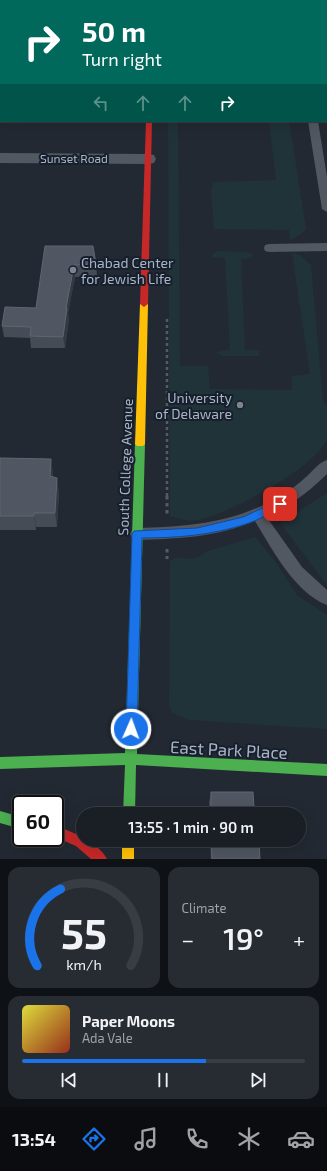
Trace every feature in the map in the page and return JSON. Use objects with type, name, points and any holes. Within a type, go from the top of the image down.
[{"type":"main road","name":"South College Avenue","points":[[129,807],[149,122]]},
{"type":"main road","name":"East Park Place","points":[[0,763],[130,759],[327,770]]},
{"type":"main road","points":[[0,817],[12,820]]},
{"type":"main road","points":[[64,833],[91,848],[101,859]]},
{"type":"main road","points":[[128,847],[128,859]]},
{"type":"street","name":"Sunset Road","points":[[0,158],[148,158]]},
{"type":"lane","points":[[312,122],[327,209]]},
{"type":"lane","points":[[268,248],[327,247]]},
{"type":"lane","points":[[137,534],[197,532],[245,520],[280,504],[306,486],[327,465]]},
{"type":"lane","points":[[258,515],[302,577],[315,591],[327,598]]},
{"type":"path","points":[[167,317],[167,559]]},
{"type":"green space","points":[[168,122],[178,122],[180,366],[208,366],[210,389],[292,390],[292,376],[310,374],[292,253],[300,255],[311,265],[323,402],[327,405],[327,439],[320,450],[289,476],[228,510],[197,520],[183,520],[170,516]]},
{"type":"green space","points":[[269,122],[289,122],[306,229],[300,235],[290,240],[289,230],[214,229],[211,191],[213,182],[276,180]]},
{"type":"green space","points":[[217,251],[245,252],[252,254],[251,258],[241,259],[245,350],[260,350],[259,356],[222,356],[216,352],[230,350],[225,258],[212,257]]},
{"type":"green space","points":[[327,493],[327,585],[280,523]]},
{"type":"green space","points":[[255,537],[275,561],[297,595],[327,615],[327,729],[189,720],[172,713],[169,706],[170,561],[178,557],[187,559],[196,558],[208,551]]},
{"type":"building","points":[[45,246],[93,246],[96,264],[74,265],[66,308],[63,337],[30,336],[31,327],[2,326],[5,307],[36,308]]},
{"type":"building","points":[[0,458],[51,459],[50,476],[57,478],[55,513],[34,513],[34,516],[0,516]]},
{"type":"building","points":[[211,792],[253,792],[254,807],[211,807]]},
{"type":"building","points":[[211,847],[259,847],[260,859],[212,859]]},
{"type":"traffic: fast","points":[[129,807],[140,444]]},
{"type":"traffic: fast","points":[[0,763],[130,759],[327,770]]},
{"type":"traffic: fast","points":[[0,817],[12,820]]},
{"type":"traffic: slow","points":[[140,444],[144,304]]},
{"type":"traffic: slow","points":[[128,847],[128,859]]},
{"type":"traffic: jam","points":[[144,304],[149,122]]},
{"type":"traffic: jam","points":[[64,835],[80,842],[101,859]]},
{"type":"place","name":"Chabad Center for Jewish Life","points":[[73,270]]},
{"type":"place","name":"University of Delaware","points":[[240,405]]},
{"type":"route","points":[[131,729],[137,534],[197,532],[245,520],[280,504]]}]
